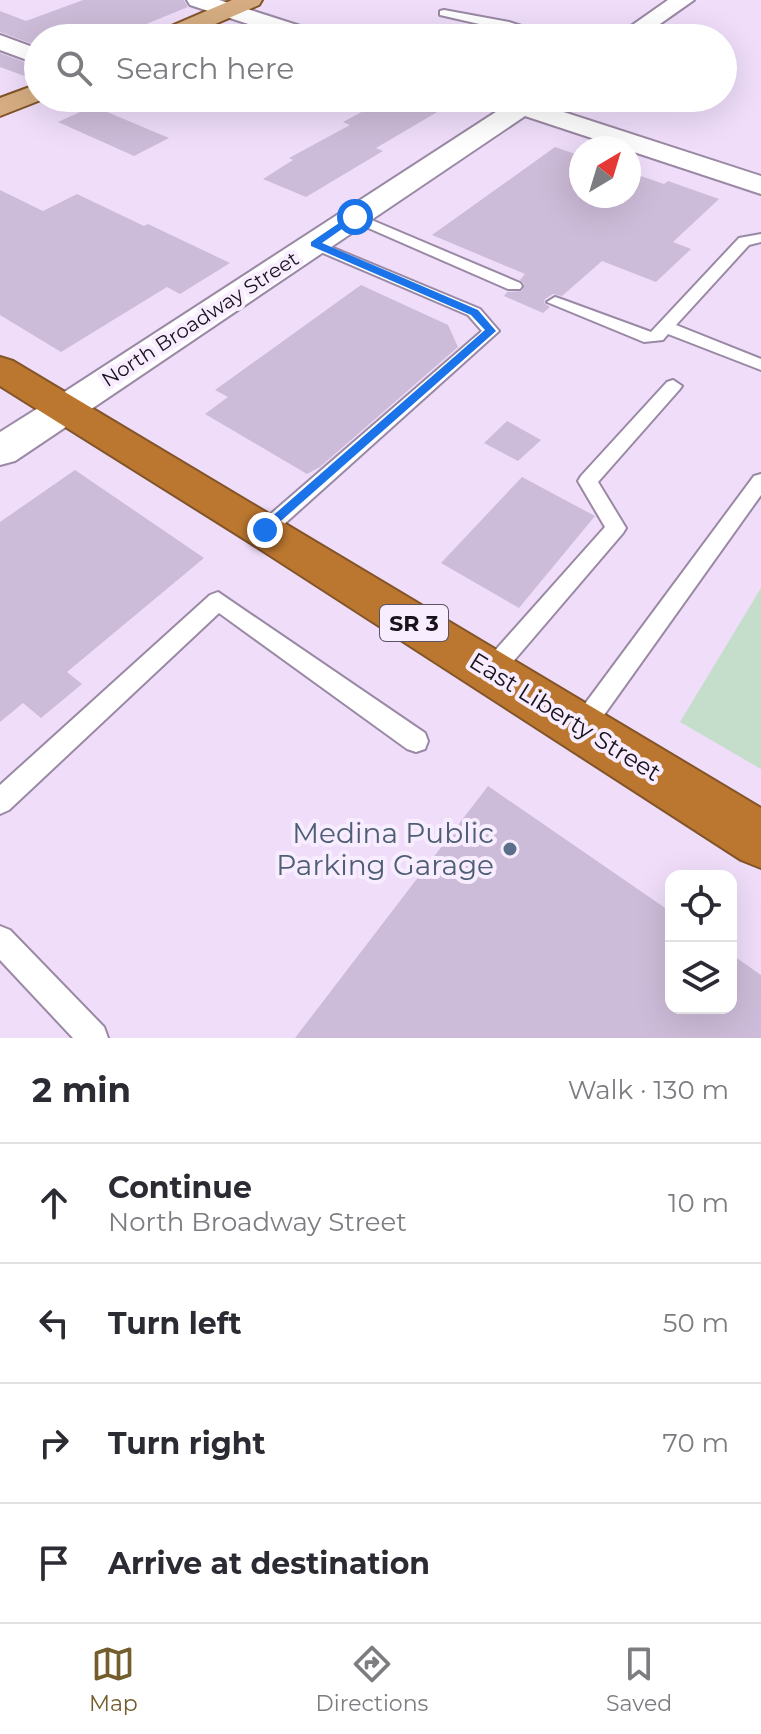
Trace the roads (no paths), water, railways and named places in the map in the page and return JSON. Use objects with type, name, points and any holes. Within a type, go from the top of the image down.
[{"type":"highway","name":"East Liberty Street","points":[[0,369],[265,530],[761,840]]},
{"type":"main road","points":[[196,24],[251,0]]},
{"type":"main road","points":[[0,108],[24,98]]},
{"type":"main road","points":[[0,451],[65,409]]},
{"type":"street","points":[[198,0],[271,24]]},
{"type":"street","points":[[646,24],[683,0]]},
{"type":"street","points":[[0,42],[24,51]]},
{"type":"street","name":"North Broadway Street","points":[[65,409],[355,217],[503,112]]},
{"type":"street","points":[[550,112],[761,185]]},
{"type":"lane","points":[[444,13],[504,24]]},
{"type":"lane","points":[[355,217],[514,286]]},
{"type":"lane","points":[[555,302],[640,337],[657,336],[744,241],[761,238]]},
{"type":"lane","points":[[265,530],[491,331],[474,312],[314,244]]},
{"type":"lane","points":[[665,327],[761,365]]},
{"type":"lane","points":[[491,671],[616,528],[588,481],[673,386]]},
{"type":"lane","points":[[581,728],[761,481]]},
{"type":"lane","points":[[0,802],[218,601],[416,741]]},
{"type":"lane","points":[[0,940],[93,1038]]},
{"type":"place","name":"Medina Public Parking Garage","points":[[510,849]]}]
